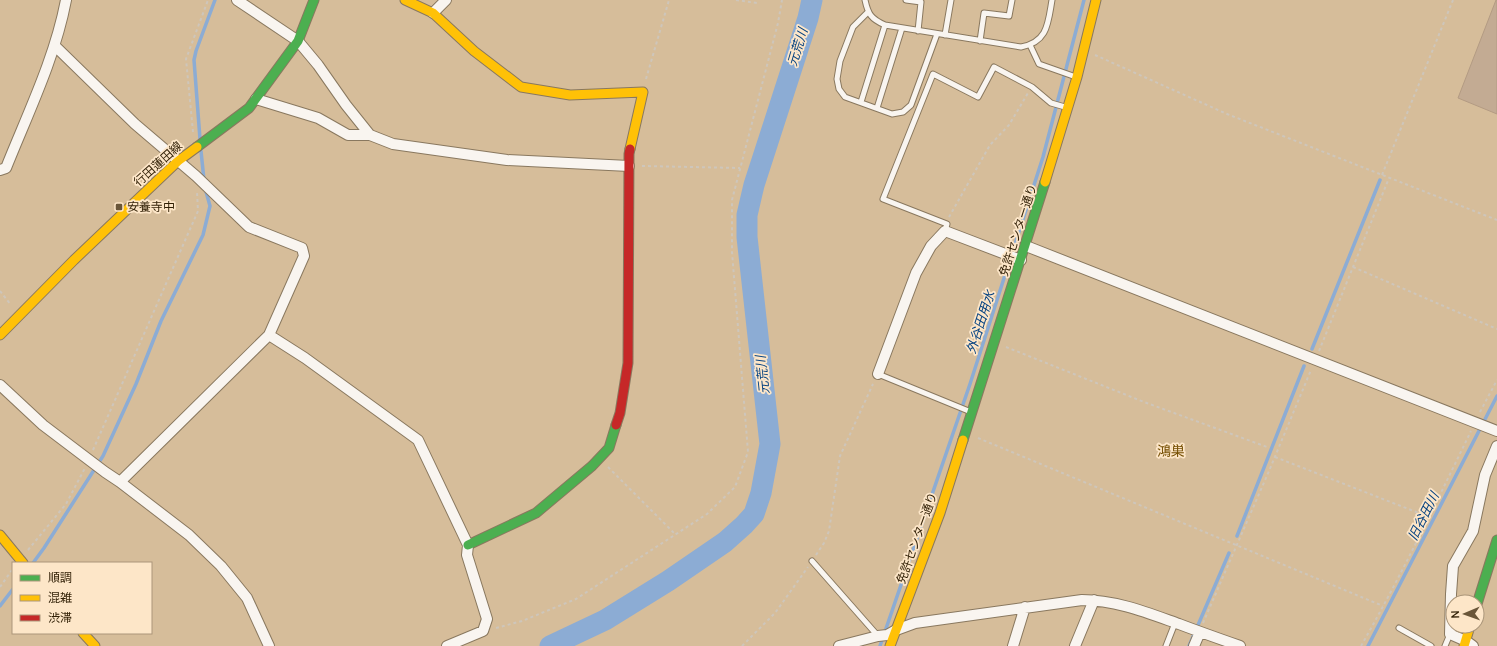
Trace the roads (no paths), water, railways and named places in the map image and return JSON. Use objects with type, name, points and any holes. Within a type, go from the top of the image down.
[{"type":"street","points":[[0,170],[6,168],[55,46],[62,24],[66,0]]},
{"type":"street","points":[[237,0],[298,41],[318,65],[346,105],[370,135]]},
{"type":"street","name":"行田蓮田線","points":[[0,335],[74,260],[178,161],[249,108],[298,41],[314,0]]},
{"type":"street","points":[[405,0],[433,13],[474,51],[521,87],[570,95],[643,92],[629,154],[628,363],[620,413],[609,448],[599,459],[536,513],[468,545]]},
{"type":"street","points":[[433,13],[446,0]]},
{"type":"street","name":"免許センター通り","points":[[890,646],[940,513],[1026,246],[1077,77],[1096,0]]},
{"type":"street","points":[[55,46],[135,124],[196,176],[249,227],[302,248],[304,256],[268,335],[120,482]]},
{"type":"street","points":[[256,98],[318,118],[348,135],[370,135],[393,144],[507,160],[629,166]]},
{"type":"street","points":[[878,374],[916,273],[932,246],[946,227],[1021,260]]},
{"type":"street","points":[[1026,246],[1497,431]]},
{"type":"street","points":[[268,335],[305,358],[418,440],[468,545],[466,555],[487,620],[483,631],[447,646]]},
{"type":"street","points":[[0,385],[43,424],[189,535],[221,566],[246,598],[269,646]]},
{"type":"street","points":[[1451,594],[1454,566],[1473,531],[1485,475],[1497,446]]},
{"type":"street","points":[[0,535],[22,562]]},
{"type":"street","points":[[1480,594],[1497,540]]},
{"type":"street","points":[[840,646],[887,635],[915,623],[1082,600],[1094,600],[1115,604],[1240,646]]},
{"type":"street","points":[[1075,646],[1094,600]]},
{"type":"street","points":[[1013,646],[1025,607]]},
{"type":"street","points":[[1194,646],[1200,632]]},
{"type":"street","points":[[84,634],[95,646]]},
{"type":"street","points":[[1450,634],[1468,644],[1469,634]]},
{"type":"lane","points":[[865,0],[868,12],[875,21],[884,25],[980,41],[1021,46],[1030,45],[1040,40],[1044,33],[1052,0]]},
{"type":"lane","points":[[906,0],[921,2],[918,31]]},
{"type":"lane","points":[[945,35],[951,0]]},
{"type":"lane","points":[[980,41],[984,12],[1009,16],[1012,0]]},
{"type":"lane","points":[[868,12],[853,27],[840,61],[837,79],[839,89],[846,96],[892,114],[902,112],[911,105],[937,34]]},
{"type":"lane","points":[[861,102],[884,25]]},
{"type":"lane","points":[[877,108],[902,28]]},
{"type":"lane","points":[[1030,45],[1039,64],[1077,77]]},
{"type":"lane","points":[[946,227],[884,200],[933,74],[978,97],[994,67],[1032,87],[1051,103],[1068,108]]},
{"type":"lane","points":[[878,374],[973,412]]},
{"type":"lane","points":[[812,561],[878,636]]},
{"type":"lane","points":[[1166,646],[1175,623]]},
{"type":"lane","points":[[1399,628],[1431,646]]},
{"type":"lane","points":[[1445,646],[1450,634]]},
{"type":"waterway","points":[[200,139],[194,60],[215,0]]},
{"type":"waterway","name":"元荒川","points":[[550,646],[605,620],[668,581],[725,542],[754,514],[761,493],[770,444],[747,237],[747,215],[754,185],[808,18],[812,0]]},
{"type":"waterway","name":"外谷田用水","points":[[880,646],[970,384],[1043,157],[1084,0]]},
{"type":"waterway","points":[[201,151],[204,180]]},
{"type":"waterway","points":[[1312,349],[1380,180]]},
{"type":"waterway","points":[[34,562],[103,456],[136,384],[161,321],[203,235],[210,206],[205,188]]},
{"type":"waterway","points":[[1237,536],[1304,366]]},
{"type":"waterway","name":"旧谷田川","points":[[1368,646],[1497,396]]},
{"type":"waterway","points":[[1189,646],[1229,553]]},
{"type":"waterway","points":[[0,606],[12,590]]},
{"type":"place","name":"安養寺中","points":[[119,207]]},
{"type":"district","name":"鴻巣","points":[[1171,451]]}]
